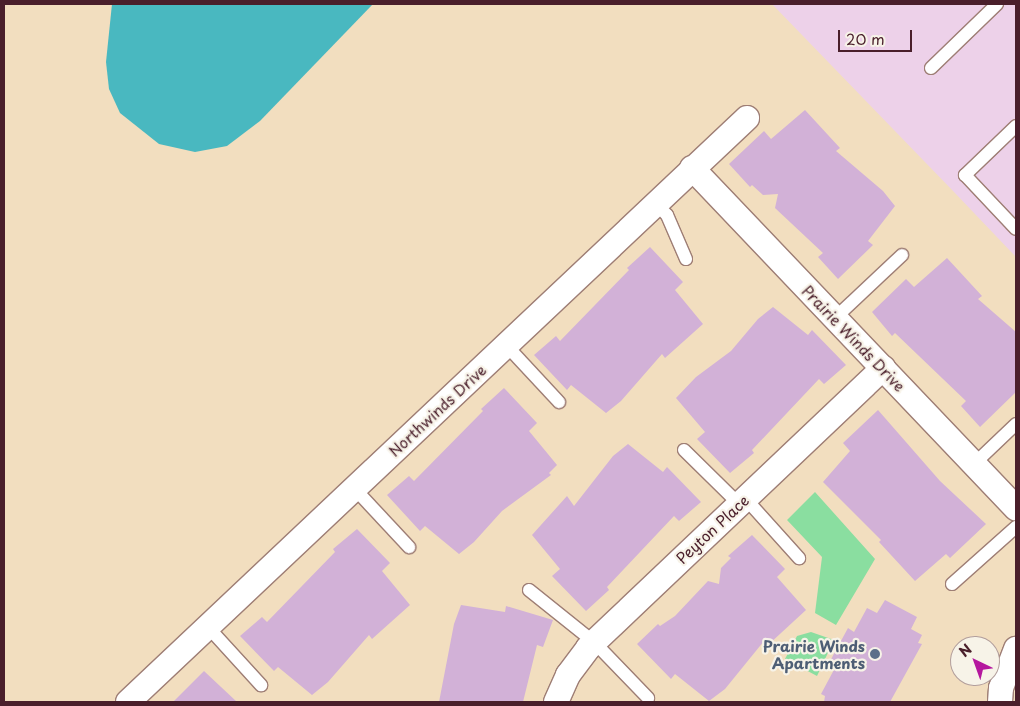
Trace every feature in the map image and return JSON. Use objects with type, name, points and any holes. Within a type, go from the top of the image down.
[{"type":"street","name":"Northwinds Drive","points":[[128,702],[747,118]]},
{"type":"street","name":"Prairie Winds Drive","points":[[692,168],[1016,508]]},
{"type":"street","name":"Peyton Place","points":[[556,702],[568,675],[594,642],[883,368]]},
{"type":"street","points":[[1000,702],[1001,688],[1016,649]]},
{"type":"lane","points":[[931,68],[997,4]]},
{"type":"lane","points":[[1016,126],[965,175],[1016,229]]},
{"type":"lane","points":[[655,203],[666,215],[686,259]]},
{"type":"lane","points":[[835,318],[902,255]]},
{"type":"lane","points":[[506,345],[559,402]]},
{"type":"lane","points":[[974,464],[1016,424]]},
{"type":"lane","points":[[684,450],[742,501],[799,558]]},
{"type":"lane","points":[[354,488],[409,548]]},
{"type":"lane","points":[[952,584],[1016,527]]},
{"type":"lane","points":[[529,590],[594,642],[648,698]]},
{"type":"lane","points":[[208,627],[261,685]]},
{"type":"shaded area","points":[[772,4],[1016,4],[1016,257],[954,192]]},
{"type":"green space","points":[[815,492],[875,559],[836,625],[815,613],[822,557],[787,520]]},
{"type":"green space","points":[[811,632],[834,640],[817,676],[785,659],[797,636]]},
{"type":"water","points":[[112,4],[373,4],[260,121],[227,146],[195,152],[159,144],[120,113],[109,89],[106,62]]},
{"type":"building","points":[[805,110],[840,148],[836,151],[883,191],[895,206],[868,241],[873,245],[838,279],[818,257],[823,253],[775,208],[778,194],[763,195],[752,185],[750,187],[729,164],[764,131],[771,139]]},
{"type":"building","points":[[650,247],[683,282],[675,290],[703,324],[665,358],[662,354],[621,401],[606,413],[571,385],[567,390],[534,355],[556,336],[560,341],[629,270],[627,268]]},
{"type":"building","points":[[947,258],[982,296],[978,299],[1016,332],[1016,392],[980,427],[961,406],[966,401],[895,333],[892,336],[872,312],[906,279],[914,287]]},
{"type":"building","points":[[773,307],[808,335],[812,330],[846,365],[824,384],[819,379],[752,450],[754,453],[730,473],[697,439],[705,432],[676,398],[696,377],[731,351],[758,319]]},
{"type":"building","points":[[504,388],[537,423],[529,431],[557,465],[549,473],[551,475],[502,511],[474,542],[459,554],[425,526],[420,531],[387,495],[409,476],[414,481],[483,411],[481,409]]},
{"type":"building","points":[[878,410],[940,481],[986,524],[950,558],[946,554],[915,581],[879,542],[881,540],[823,482],[850,451],[843,443]]},
{"type":"building","points":[[628,444],[663,472],[667,467],[701,502],[679,521],[674,516],[607,587],[609,590],[586,611],[552,576],[560,569],[532,535],[567,496],[574,506],[613,456]]},
{"type":"building","points":[[357,529],[390,563],[382,571],[410,605],[372,639],[369,635],[328,682],[312,695],[278,667],[274,671],[240,636],[262,617],[267,622],[335,552],[333,549]]},
{"type":"building","points":[[752,535],[785,569],[777,577],[806,610],[768,645],[764,641],[725,689],[709,701],[675,674],[671,679],[637,644],[658,624],[660,626],[675,616],[708,581],[719,584],[721,568],[731,558],[728,556]]},
{"type":"building","name":"Prairie Winds Apartments","points":[[885,600],[917,617],[911,629],[922,635],[918,643],[922,644],[890,702],[824,702],[825,696],[821,694],[836,666],[829,663],[848,628],[854,632],[867,608],[877,613]]},
{"type":"building","points":[[461,605],[505,612],[506,606],[553,620],[543,647],[537,645],[523,702],[439,702],[454,624]]},
{"type":"building","points":[[204,671],[237,702],[173,702]]},
{"type":"place","name":"Prairie Winds Apartments","points":[[875,654]]}]
